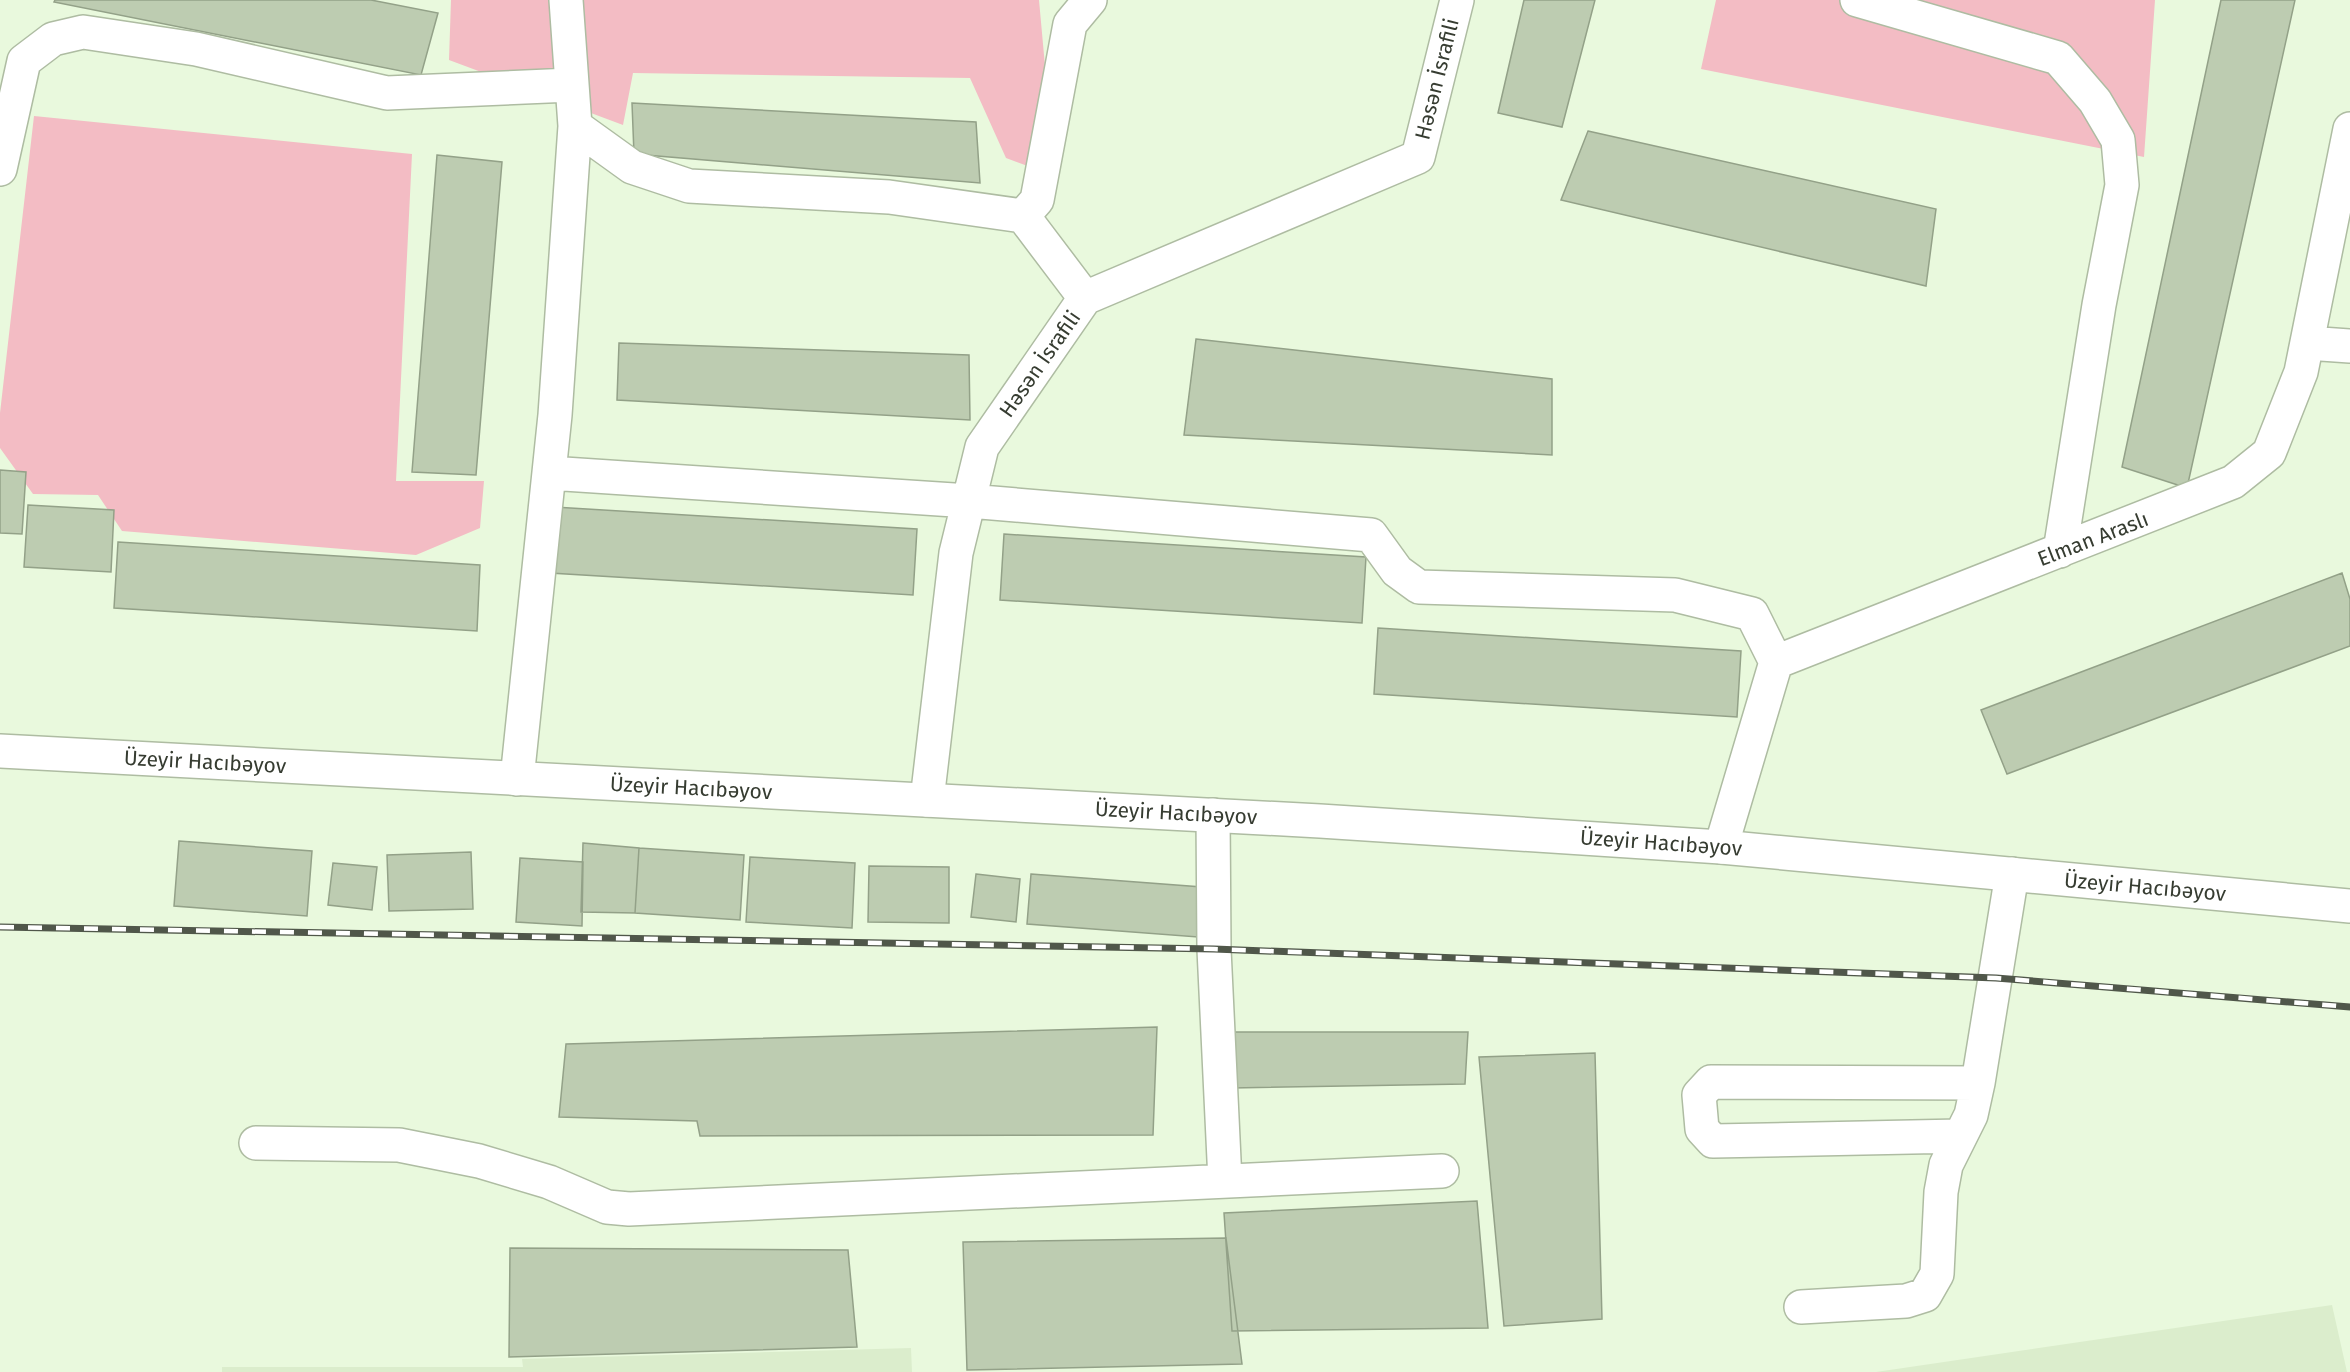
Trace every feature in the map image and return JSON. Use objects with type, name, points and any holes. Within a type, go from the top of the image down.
[{"type":"main road","points":[[517,779],[549,473],[575,126],[566,0]]},
{"type":"main road","points":[[1023,216],[1037,200],[1070,24],[1090,0]]},
{"type":"main road","name":"Həsən İsrafili","points":[[927,800],[956,553],[982,447],[1085,298],[1419,157],[1457,0]]},
{"type":"main road","points":[[1857,0],[2058,58],[2095,100],[2118,141],[2122,185],[2099,305],[2060,551]]},
{"type":"main road","points":[[0,168],[24,61],[53,39],[83,32],[196,49],[387,93],[571,85]]},
{"type":"main road","points":[[575,126],[632,167],[689,186],[889,197],[1023,216],[1085,298]]},
{"type":"main road","name":"Elman Araslı","points":[[1776,662],[2233,482],[2269,453],[2301,372],[2350,129]]},
{"type":"main road","points":[[2307,343],[2350,346]]},
{"type":"main road","points":[[549,473],[969,501],[1371,535],[1397,571],[1419,587],[1675,595],[1752,614],[1776,662],[1721,847]]},
{"type":"main road","name":"Üzeyir Hacıbəyov","points":[[0,751],[1213,815],[1721,847],[2350,906]]},
{"type":"main road","points":[[1213,815],[1214,950],[1226,1181]]},
{"type":"main road","points":[[1801,1307],[1906,1301],[1925,1295],[1937,1274],[1941,1192],[1946,1165],[1971,1115],[2012,874]]},
{"type":"main road","points":[[1960,1136],[1713,1141],[1702,1129],[1699,1095],[1712,1082],[1978,1083]]},
{"type":"main road","points":[[256,1143],[399,1145],[479,1161],[549,1182],[607,1207],[629,1209],[1442,1171]]},
{"type":"shaded area","points":[[451,0],[1039,0],[1055,176],[1006,158],[970,78],[633,73],[623,125],[449,60]]},
{"type":"shaded area","points":[[1716,0],[2155,0],[2144,157],[1701,69]]},
{"type":"shaded area","points":[[34,116],[412,154],[396,481],[484,481],[480,528],[416,555],[122,531],[98,495],[33,494],[0,448],[0,413]]},
{"type":"shaded area","points":[[2332,1305],[2347,1372],[1876,1372]]},
{"type":"shaded area","points":[[911,1348],[912,1372],[222,1372],[222,1367],[523,1367],[522,1359]]},
{"type":"building","points":[[55,0],[371,0],[438,13],[421,75],[54,2]]},
{"type":"building","points":[[1524,0],[1595,0],[1562,127],[1498,113]]},
{"type":"building","points":[[2221,0],[2295,0],[2187,488],[2122,467]]},
{"type":"building","points":[[632,103],[976,122],[980,183],[634,154]]},
{"type":"building","points":[[1588,131],[1936,209],[1926,286],[1561,200]]},
{"type":"building","points":[[437,155],[502,162],[476,475],[412,472]]},
{"type":"building","points":[[1196,339],[1552,379],[1552,455],[1184,435]]},
{"type":"building","points":[[619,343],[969,355],[970,420],[617,400]]},
{"type":"building","points":[[0,470],[26,472],[22,534],[0,533]]},
{"type":"building","points":[[28,505],[114,510],[111,572],[24,567]]},
{"type":"building","points":[[554,507],[917,529],[913,595],[550,573]]},
{"type":"building","points":[[1004,534],[1366,557],[1362,623],[1000,600]]},
{"type":"building","points":[[118,542],[480,565],[477,631],[114,608]]},
{"type":"building","points":[[2342,573],[2350,599],[2350,646],[2007,774],[1981,710]]},
{"type":"building","points":[[1378,628],[1741,651],[1737,717],[1374,694]]},
{"type":"building","points":[[179,841],[312,851],[307,916],[174,906]]},
{"type":"building","points":[[583,843],[639,848],[635,913],[581,912]]},
{"type":"building","points":[[639,848],[744,855],[740,920],[635,913]]},
{"type":"building","points":[[471,852],[473,909],[389,911],[387,855]]},
{"type":"building","points":[[750,857],[855,863],[852,928],[746,922]]},
{"type":"building","points":[[520,858],[583,862],[582,926],[516,922]]},
{"type":"building","points":[[333,863],[377,867],[372,910],[328,905]]},
{"type":"building","points":[[869,866],[949,867],[949,923],[868,922]]},
{"type":"building","points":[[976,874],[1020,879],[1016,922],[971,917]]},
{"type":"building","points":[[1031,874],[1202,887],[1198,937],[1027,924]]},
{"type":"building","points":[[1157,1027],[1153,1135],[700,1136],[697,1121],[559,1117],[566,1044]]},
{"type":"building","points":[[1233,1032],[1468,1032],[1465,1084],[1232,1088]]},
{"type":"building","points":[[1595,1053],[1602,1319],[1504,1326],[1479,1057]]},
{"type":"building","points":[[1477,1201],[1488,1328],[1232,1331],[1224,1213]]},
{"type":"building","points":[[1226,1238],[1242,1364],[967,1370],[963,1242]]},
{"type":"building","points":[[510,1248],[848,1250],[857,1347],[509,1357]]},
{"type":"railway","points":[[0,927],[1214,949],[1996,978],[2350,1007]]}]
